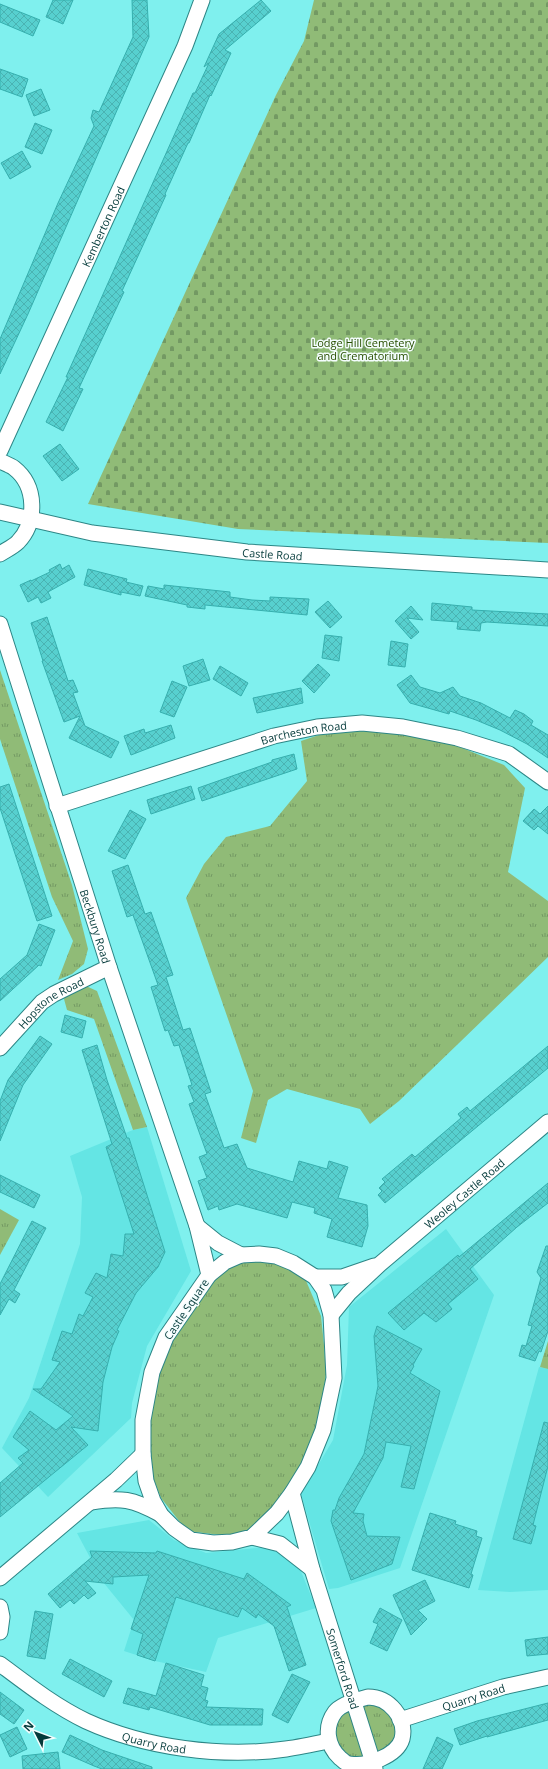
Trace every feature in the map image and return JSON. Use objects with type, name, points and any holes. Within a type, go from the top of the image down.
[{"type":"street","name":"Kemberton Road","points":[[0,451],[185,46],[202,0]]},
{"type":"street","points":[[0,461],[14,468],[26,482],[32,499],[30,520],[27,530],[17,543],[0,554]]},
{"type":"street","name":"Castle Road","points":[[0,512],[92,533],[247,552],[548,570]]},
{"type":"street","name":"Beckbury Road","points":[[0,624],[109,967],[197,1226],[209,1275]]},
{"type":"street","name":"Barcheston Road","points":[[57,806],[274,736],[317,727],[362,723],[403,727],[457,738],[509,754],[548,782]]},
{"type":"street","name":"Hopstone Road","points":[[0,1048],[42,1002],[54,994],[109,967]]},
{"type":"street","name":"Weoley Castle Road","points":[[331,1316],[350,1293],[380,1264],[548,1122]]},
{"type":"street","points":[[197,1226],[218,1243],[241,1255]]},
{"type":"street","name":"Castle Square","points":[[259,1254],[276,1256],[293,1263],[315,1277],[324,1290],[331,1316],[334,1378],[323,1430],[308,1467],[292,1493],[277,1513],[252,1537],[232,1542],[214,1543],[191,1540],[174,1528],[161,1515],[153,1501],[146,1480],[143,1454],[143,1420],[152,1372],[166,1336],[209,1275],[225,1262],[241,1255],[259,1254]]},
{"type":"street","name":"Weoley Castle Road","points":[[315,1277],[342,1277],[380,1264]]},
{"type":"street","points":[[0,1578],[91,1502],[143,1454]]},
{"type":"street","name":"Somerford Road","points":[[292,1493],[312,1569],[374,1766]]},
{"type":"street","points":[[91,1502],[122,1499],[142,1504],[161,1515]]},
{"type":"street","points":[[252,1537],[280,1544],[312,1569]]},
{"type":"street","points":[[0,1607],[2,1617],[0,1632]]},
{"type":"street","name":"Quarry Road","points":[[0,1664],[37,1693],[86,1721],[128,1736],[165,1746],[204,1750],[240,1751],[285,1749],[328,1741]]},
{"type":"street","name":"Quarry Road","points":[[400,1720],[503,1687],[548,1677]]},
{"type":"street","points":[[368,1697],[377,1697],[396,1710],[400,1720],[402,1738],[399,1746],[374,1766],[347,1764],[334,1753],[328,1741],[328,1728],[335,1711],[353,1701],[368,1697]]},
{"type":"shaded area","points":[[147,1127],[191,1271],[147,1346],[132,1403],[131,1418],[48,1497],[2,1448],[29,1398],[80,1244],[82,1197],[70,1156],[133,1130]]},
{"type":"shaded area","points":[[446,1229],[494,1295],[400,1568],[338,1588],[329,1589],[301,1494],[333,1440],[347,1365],[349,1307]]},
{"type":"shaded area","points":[[539,1367],[548,1369],[548,1590],[510,1592],[478,1590]]},
{"type":"shaded area","points":[[149,1520],[174,1540],[206,1553],[267,1547],[298,1564],[316,1608],[218,1638],[206,1672],[155,1661],[124,1651],[134,1620],[103,1582],[77,1533]]},
{"type":"green space","name":"Lodge Hill Cemetery and Crematorium","points":[[314,0],[548,0],[548,543],[238,529],[88,504],[276,95],[304,41]]},
{"type":"green space","points":[[0,670],[72,885],[88,949],[84,964],[72,974],[58,980],[73,941],[52,897],[0,739]]},
{"type":"green space","points":[[362,731],[403,734],[455,745],[504,765],[525,788],[508,872],[548,901],[548,957],[399,1101],[370,1124],[360,1109],[287,1089],[268,1100],[256,1143],[241,1138],[253,1091],[186,898],[204,864],[226,837],[270,826],[307,781],[301,741],[319,735]]},
{"type":"green space","points":[[86,986],[97,991],[147,1127],[133,1130],[94,1019],[67,1010],[64,999],[65,997]]},
{"type":"green space","points":[[0,1209],[19,1220],[0,1255]]},
{"type":"green space","points":[[259,1256],[304,1276],[321,1316],[326,1374],[319,1422],[305,1463],[278,1502],[251,1533],[221,1535],[187,1531],[161,1498],[144,1454],[153,1373],[201,1290],[242,1258]]},
{"type":"green space","points":[[548,1341],[548,1369],[540,1367]]},
{"type":"green space","points":[[369,1698],[395,1712],[401,1737],[376,1757],[357,1703]]},
{"type":"green space","points":[[351,1707],[372,1762],[348,1762],[333,1742],[336,1713]]},
{"type":"building","points":[[53,0],[73,0],[63,24],[46,17]]},
{"type":"building","points":[[132,0],[147,0],[149,37],[28,314],[0,374],[0,339],[58,203],[94,126],[91,118],[93,110],[99,112],[133,37]]},
{"type":"building","points":[[261,0],[271,11],[225,50],[231,53],[211,96],[210,95],[165,194],[166,195],[122,291],[124,292],[79,388],[83,389],[63,431],[46,422],[68,377],[66,377],[193,93],[195,93],[209,63],[204,67],[219,34]]},
{"type":"building","points":[[0,4],[40,20],[33,36],[0,22]]},
{"type":"building","points":[[0,69],[28,79],[22,97],[0,89]]},
{"type":"building","points":[[41,89],[50,110],[34,116],[26,95]]},
{"type":"building","points":[[35,123],[52,130],[42,154],[25,147]]},
{"type":"building","points":[[22,151],[31,167],[10,179],[1,163]]},
{"type":"building","points":[[60,444],[79,469],[62,481],[43,456]]},
{"type":"building","points":[[60,564],[62,569],[69,565],[75,577],[48,592],[51,598],[41,603],[38,597],[28,602],[20,585],[50,572],[49,570]]},
{"type":"building","points":[[88,569],[127,579],[126,582],[143,586],[140,596],[121,592],[121,595],[84,585]]},
{"type":"building","points":[[164,585],[230,592],[230,597],[252,600],[270,601],[270,597],[309,599],[307,615],[205,605],[205,609],[187,607],[187,605],[145,596],[148,586],[164,589]]},
{"type":"building","points":[[328,601],[342,617],[330,628],[315,612]]},
{"type":"building","points":[[432,603],[472,607],[472,610],[548,614],[548,626],[487,622],[481,623],[480,631],[457,629],[458,622],[431,620]]},
{"type":"building","points":[[411,606],[423,620],[407,618],[419,632],[411,639],[395,621]]},
{"type":"building","points":[[47,617],[68,681],[73,680],[78,692],[73,693],[85,726],[119,742],[111,758],[69,738],[80,716],[64,722],[42,661],[31,623]]},
{"type":"building","points":[[325,635],[342,637],[339,661],[322,658]]},
{"type":"building","points":[[391,641],[408,644],[405,667],[388,665]]},
{"type":"building","points":[[203,659],[210,680],[189,686],[183,666]]},
{"type":"building","points":[[318,664],[330,675],[314,693],[302,681]]},
{"type":"building","points":[[220,666],[248,683],[241,696],[213,679]]},
{"type":"building","points":[[411,675],[420,687],[440,693],[453,687],[460,696],[481,703],[510,718],[515,710],[524,714],[533,721],[531,725],[548,735],[548,758],[527,744],[476,720],[450,711],[449,714],[410,703],[397,685]]},
{"type":"building","points":[[172,681],[187,687],[174,717],[160,712]]},
{"type":"building","points":[[301,688],[303,703],[257,713],[253,698]]},
{"type":"building","points":[[171,725],[175,738],[131,755],[124,736],[144,729],[145,733]]},
{"type":"building","points":[[294,754],[297,769],[202,801],[198,788],[272,762],[272,760]]},
{"type":"building","points":[[9,784],[52,916],[37,921],[0,808],[0,787]]},
{"type":"building","points":[[191,786],[195,799],[151,814],[147,800]]},
{"type":"building","points":[[548,806],[548,834],[538,826],[534,830],[523,821],[534,809],[540,814]]},
{"type":"building","points":[[130,810],[146,819],[125,859],[108,851]]},
{"type":"building","points":[[128,865],[145,914],[151,912],[173,975],[166,977],[183,1030],[190,1028],[211,1092],[205,1094],[224,1148],[237,1144],[247,1168],[293,1182],[299,1161],[327,1169],[329,1161],[348,1167],[338,1198],[367,1205],[368,1226],[362,1247],[327,1237],[332,1219],[314,1213],[315,1208],[292,1202],[287,1218],[237,1204],[219,1210],[218,1206],[208,1210],[198,1181],[207,1178],[199,1157],[207,1154],[189,1104],[194,1102],[188,1086],[192,1085],[179,1045],[174,1046],[168,1030],[165,1031],[151,987],[158,985],[133,915],[127,917],[112,871]]},
{"type":"building","points":[[39,924],[55,930],[41,966],[39,965],[0,1001],[0,979],[27,955]]},
{"type":"building","points":[[65,1015],[86,1021],[82,1038],[61,1032]]},
{"type":"building","points":[[40,1036],[52,1044],[23,1085],[0,1141],[0,1101],[8,1080]]},
{"type":"building","points":[[97,1045],[107,1080],[127,1138],[129,1138],[165,1252],[158,1267],[136,1293],[117,1330],[119,1331],[112,1347],[103,1382],[98,1431],[71,1427],[88,1445],[0,1517],[0,1483],[23,1463],[18,1458],[29,1450],[13,1437],[30,1411],[56,1430],[73,1416],[33,1389],[41,1389],[60,1362],[52,1360],[62,1331],[72,1334],[79,1314],[83,1316],[93,1297],[85,1293],[96,1273],[107,1278],[111,1254],[123,1256],[125,1234],[134,1234],[106,1147],[112,1144],[82,1050]]},
{"type":"building","points":[[548,1046],[548,1068],[385,1203],[378,1195],[382,1191],[379,1188],[385,1182],[382,1179],[412,1154],[415,1157],[461,1118],[458,1114],[467,1107],[470,1111]]},
{"type":"building","points":[[0,1175],[40,1195],[34,1208],[0,1192]]},
{"type":"building","points":[[548,1183],[548,1203],[517,1227],[470,1269],[478,1279],[448,1304],[452,1309],[436,1322],[424,1313],[404,1330],[388,1313],[458,1255],[459,1257]]},
{"type":"building","points":[[32,1221],[46,1228],[14,1290],[20,1294],[15,1303],[9,1299],[0,1315],[0,1284]]},
{"type":"building","points":[[546,1246],[548,1246],[548,1331],[541,1352],[539,1351],[535,1361],[519,1356],[522,1345],[526,1346],[532,1326],[528,1325],[541,1278],[537,1272]]},
{"type":"building","points":[[377,1326],[422,1349],[410,1373],[440,1391],[414,1489],[401,1487],[411,1446],[386,1442],[383,1458],[353,1513],[364,1514],[363,1521],[367,1536],[400,1537],[392,1564],[351,1580],[331,1521],[333,1510],[335,1510],[339,1498],[364,1454],[378,1386],[374,1336]]},
{"type":"building","points":[[544,1422],[548,1423],[548,1466],[533,1525],[536,1526],[531,1544],[513,1539]]},
{"type":"building","points":[[430,1513],[456,1521],[455,1524],[477,1531],[476,1536],[482,1538],[471,1574],[473,1575],[469,1588],[412,1570]]},
{"type":"building","points":[[90,1551],[156,1553],[157,1551],[244,1579],[247,1573],[291,1605],[287,1607],[306,1665],[289,1671],[274,1626],[258,1614],[256,1618],[242,1608],[238,1617],[176,1597],[155,1661],[137,1655],[143,1634],[131,1629],[149,1575],[113,1577],[113,1584],[85,1581],[96,1593],[88,1599],[84,1595],[74,1604],[70,1600],[60,1608],[48,1594],[92,1557]]},
{"type":"building","points":[[425,1580],[435,1601],[418,1610],[427,1619],[411,1635],[393,1595]]},
{"type":"building","points":[[380,1608],[402,1620],[387,1651],[370,1643],[378,1624],[373,1622]]},
{"type":"building","points":[[35,1611],[53,1614],[45,1659],[27,1656]]},
{"type":"building","points":[[548,1637],[548,1654],[527,1656],[525,1640]]},
{"type":"building","points":[[70,1659],[112,1681],[104,1697],[62,1674]]},
{"type":"building","points":[[166,1663],[204,1675],[201,1686],[208,1688],[205,1700],[208,1701],[206,1707],[263,1709],[262,1725],[210,1725],[150,1707],[149,1710],[123,1703],[128,1688],[156,1696]]},
{"type":"building","points":[[292,1674],[310,1682],[288,1723],[272,1715]]},
{"type":"building","points":[[0,1692],[24,1710],[14,1724],[0,1714]]},
{"type":"building","points":[[548,1703],[548,1720],[487,1736],[460,1745],[454,1729],[477,1721]]},
{"type":"building","points":[[17,1727],[27,1749],[10,1757],[0,1735]]},
{"type":"building","points":[[70,1735],[102,1750],[152,1767],[152,1769],[102,1769],[94,1766],[62,1752]]},
{"type":"building","points":[[437,1737],[453,1745],[442,1769],[423,1769]]},
{"type":"building","points":[[58,1752],[60,1769],[23,1769],[22,1756]]}]
